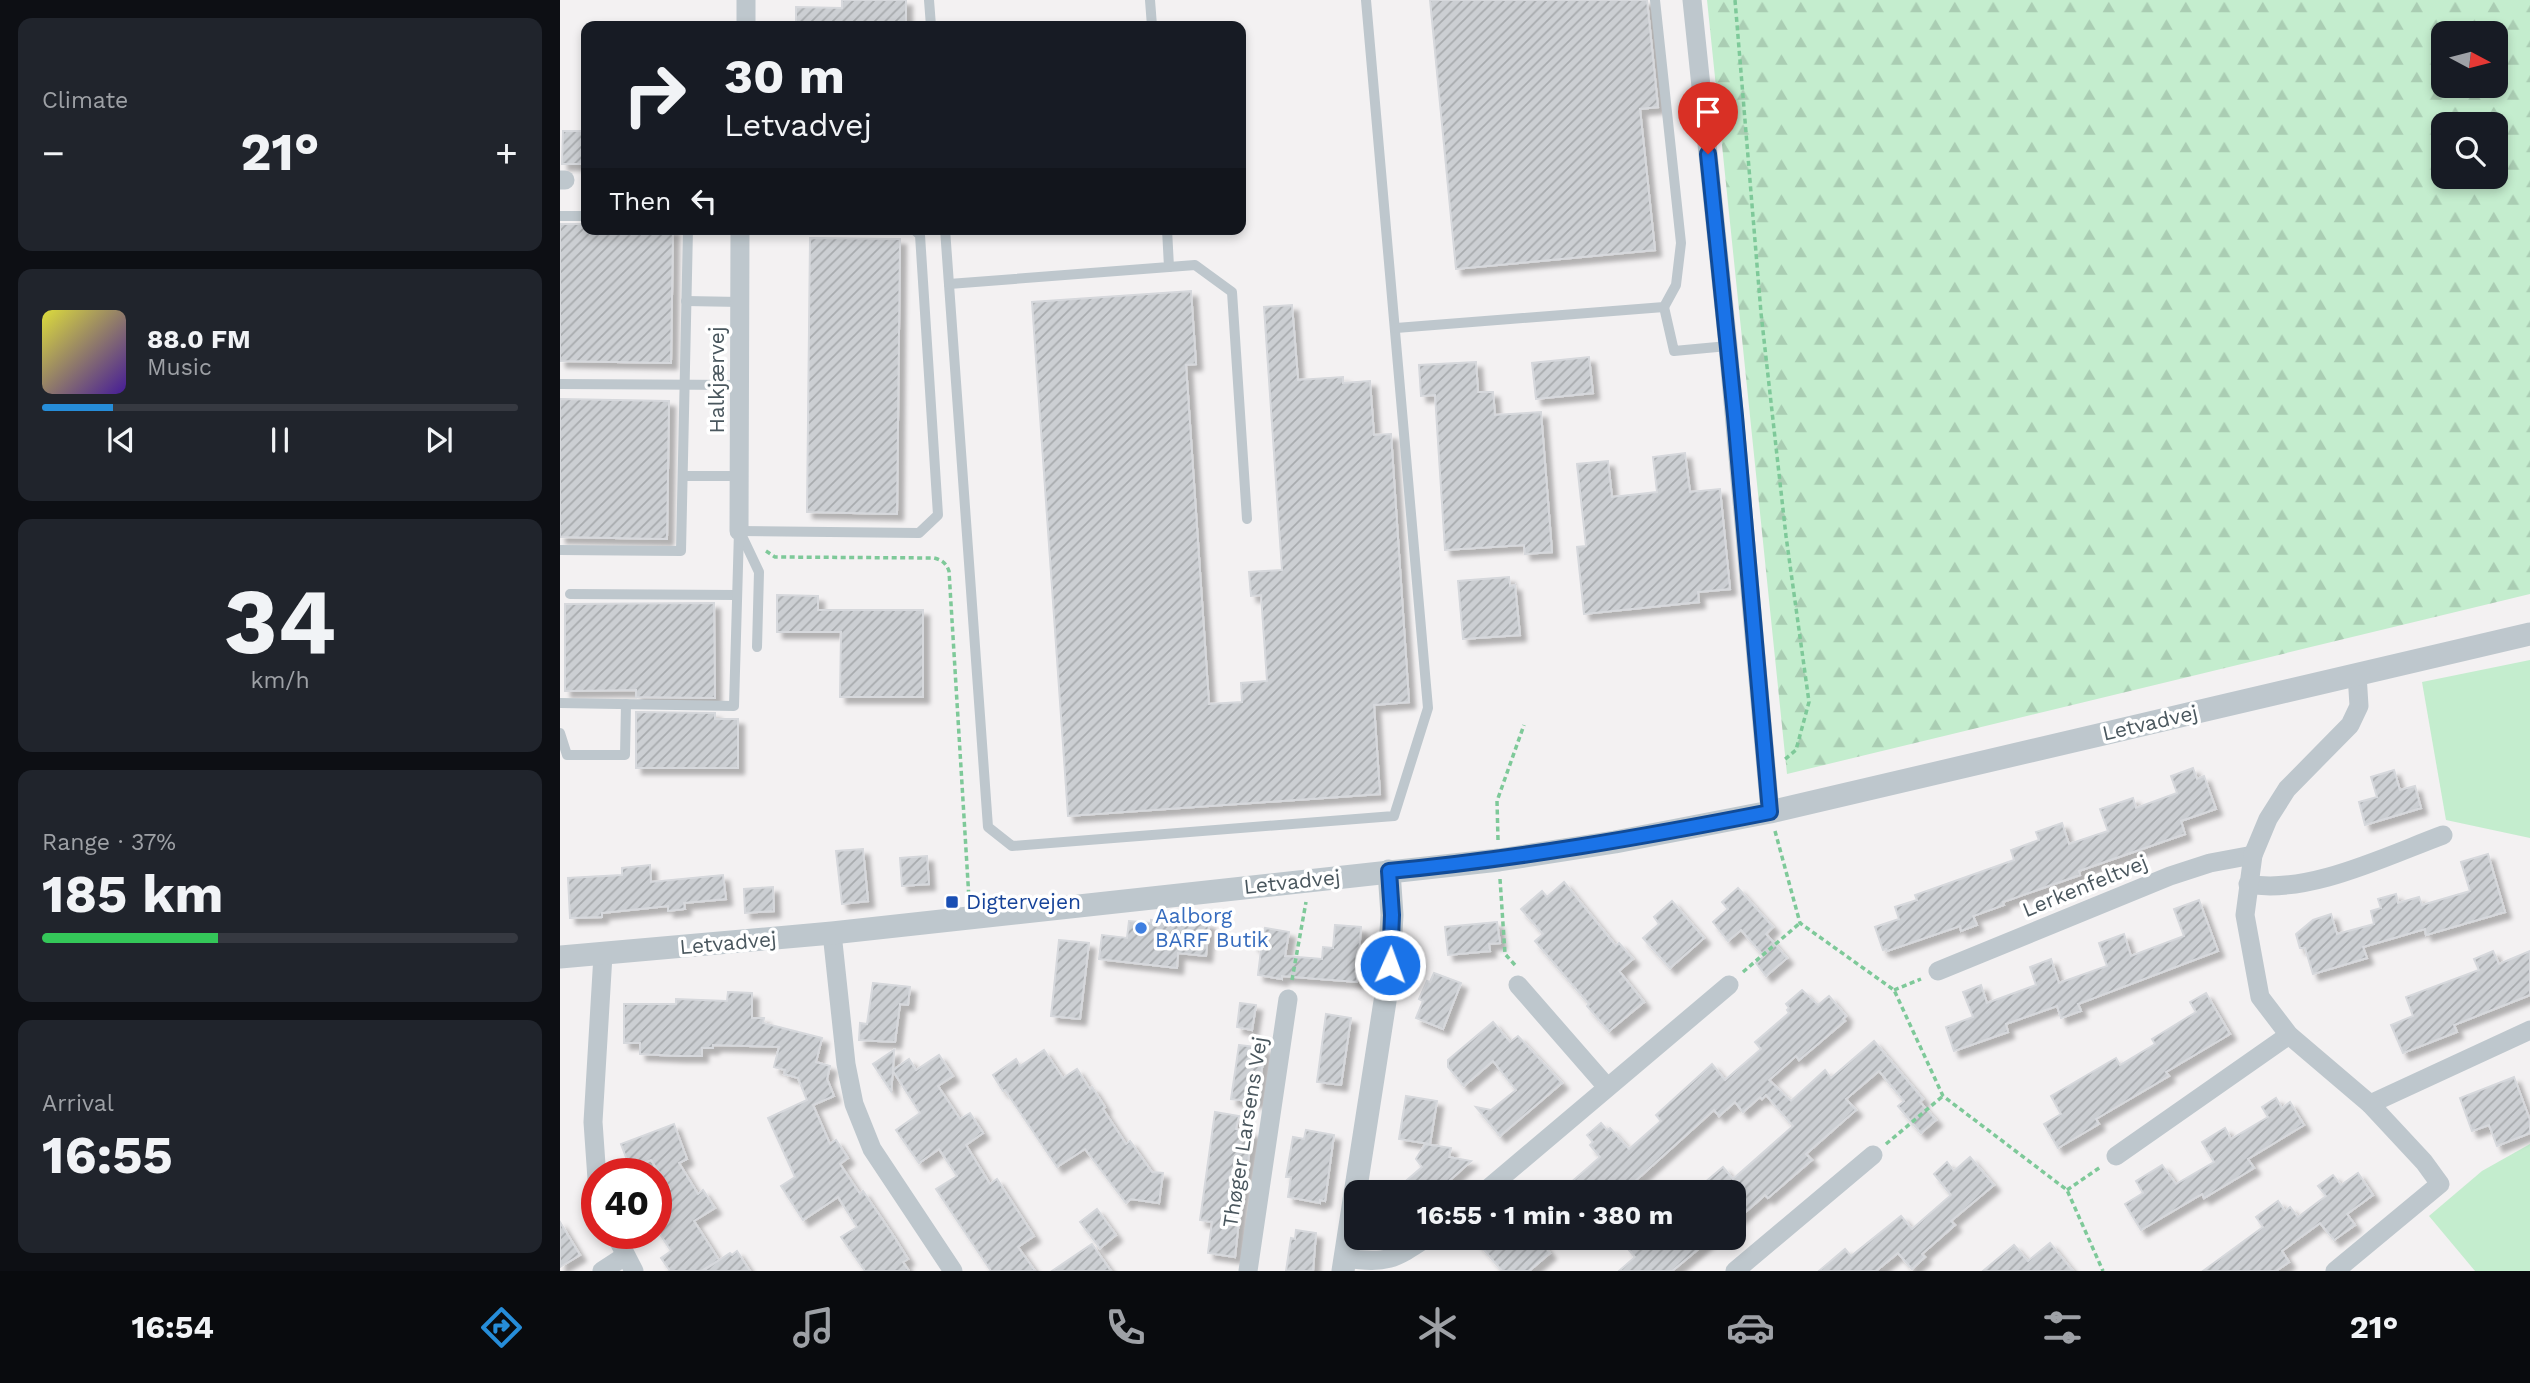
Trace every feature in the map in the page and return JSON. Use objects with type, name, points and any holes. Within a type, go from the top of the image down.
[{"type":"street","points":[[746,0],[746,21]]},
{"type":"street","points":[[1692,0],[1728,346],[1770,812]]},
{"type":"street","name":"Halkjærvej","points":[[739,531],[740,235]]},
{"type":"street","name":"Letvadvej","points":[[560,957],[832,933],[1511,858],[1615,842],[1770,812],[2530,634]]},
{"type":"street","points":[[2334,1271],[2440,1184],[2424,1162],[2370,1104],[2289,1035],[2260,997],[2245,915],[2253,855],[2268,818],[2287,789],[2350,725],[2359,706],[2357,674]]},
{"type":"street","points":[[2248,884],[2278,887],[2321,880],[2443,835]]},
{"type":"street","name":"Lerkenfeltvej","points":[[1938,971],[2171,876],[2210,863],[2253,855]]},
{"type":"street","points":[[1389,871],[1392,915],[1388,982],[1344,1264],[1376,1262],[1398,1257],[1408,1250]]},
{"type":"street","points":[[832,933],[846,1064],[854,1104],[872,1149],[953,1271]]},
{"type":"street","points":[[596,1158],[593,1122],[603,955]]},
{"type":"street","points":[[1518,985],[1607,1087]]},
{"type":"street","points":[[1497,1180],[1729,985]]},
{"type":"street","name":"Thøger Larsens Vej","points":[[1248,1271],[1288,999]]},
{"type":"street","points":[[2370,1104],[2530,1030]]},
{"type":"street","points":[[2116,1156],[2289,1035]]},
{"type":"street","points":[[1735,1271],[1872,1155]]},
{"type":"street","points":[[602,1271],[629,1264]]},
{"type":"lane","points":[[929,0],[931,21]]},
{"type":"lane","points":[[1150,0],[1152,21]]},
{"type":"lane","points":[[945,235],[988,827],[1012,846],[1394,816],[1428,708],[1366,0]]},
{"type":"lane","points":[[1655,0],[1681,243],[1676,285],[1664,307],[1674,351],[1728,346]]},
{"type":"lane","points":[[560,216],[581,216]]},
{"type":"lane","points":[[560,550],[681,551],[688,235]]},
{"type":"lane","points":[[739,531],[919,533],[938,515],[920,235]]},
{"type":"lane","points":[[1167,235],[1169,267]]},
{"type":"lane","points":[[949,284],[1195,265],[1232,292],[1247,519]]},
{"type":"lane","points":[[686,301],[740,302]]},
{"type":"lane","points":[[1396,328],[1664,307]]},
{"type":"lane","points":[[560,384],[739,384]]},
{"type":"lane","points":[[683,476],[739,476]]},
{"type":"lane","points":[[560,703],[734,706],[739,531]]},
{"type":"lane","points":[[739,531],[759,572],[757,647]]},
{"type":"lane","points":[[570,594],[737,595]]},
{"type":"lane","points":[[560,733],[567,755],[625,755],[626,705]]},
{"type":"path","points":[[1735,0],[1761,313],[1786,536],[1809,702],[1796,750],[1766,776]]},
{"type":"path","points":[[739,531],[775,557],[934,558],[947,564],[971,917]]},
{"type":"path","points":[[1770,812],[1800,923],[1894,990],[1943,1097],[2067,1190],[2100,1270]]},
{"type":"path","points":[[1288,999],[1307,898],[1305,880]]},
{"type":"path","points":[[1729,985],[1800,923]]},
{"type":"path","points":[[1894,990],[1938,971]]},
{"type":"path","points":[[1872,1155],[1943,1097]]},
{"type":"path","points":[[2067,1190],[2116,1156]]},
{"type":"green space","points":[[1707,0],[2530,0],[2530,594],[1787,774]]},
{"type":"green space","points":[[2530,660],[2530,838],[2446,820],[2422,682]]},
{"type":"green space","points":[[2530,1144],[2530,1271],[2475,1271],[2429,1216],[2482,1171]]},
{"type":"building","points":[[842,0],[906,0],[906,21],[796,21],[796,7],[842,8]]},
{"type":"building","points":[[1430,0],[1647,0],[1658,107],[1640,109],[1655,250],[1456,269]]},
{"type":"building","points":[[563,131],[581,131],[581,164],[562,164]]},
{"type":"building","points":[[560,224],[581,224],[581,235],[673,235],[671,363],[560,361]]},
{"type":"building","points":[[810,238],[900,239],[897,514],[807,512]]},
{"type":"building","points":[[1191,291],[1196,364],[1186,365],[1209,704],[1242,702],[1241,683],[1267,681],[1261,595],[1251,596],[1249,572],[1282,570],[1264,307],[1292,305],[1298,380],[1343,377],[1343,383],[1370,381],[1374,435],[1391,434],[1409,702],[1374,705],[1380,794],[1068,816],[1032,302]]},
{"type":"building","points":[[1589,357],[1593,393],[1536,399],[1532,363]]},
{"type":"building","points":[[1476,362],[1478,392],[1493,392],[1495,415],[1541,412],[1552,552],[1525,554],[1524,545],[1445,550],[1435,395],[1421,396],[1419,365]]},
{"type":"building","points":[[560,399],[669,401],[667,539],[560,537]]},
{"type":"building","points":[[1685,453],[1690,492],[1720,489],[1730,589],[1698,592],[1699,602],[1584,614],[1577,547],[1586,546],[1577,464],[1608,461],[1612,497],[1657,492],[1653,457]]},
{"type":"building","points":[[1509,577],[1510,586],[1515,585],[1520,635],[1463,639],[1458,581]]},
{"type":"building","points":[[777,595],[818,596],[818,610],[923,610],[923,697],[840,697],[841,632],[777,632]]},
{"type":"building","points":[[714,603],[715,698],[636,697],[636,690],[565,691],[565,604]]},
{"type":"building","points":[[636,712],[715,713],[715,719],[738,719],[738,768],[636,768]]},
{"type":"building","points":[[2193,768],[2197,779],[2204,776],[2216,809],[2181,821],[2185,834],[2079,871],[2080,875],[2003,902],[2004,905],[1973,916],[1977,925],[1961,931],[1960,926],[1887,951],[1883,950],[1875,927],[1899,919],[1895,907],[1917,900],[1915,895],[2014,860],[2011,850],[2039,840],[2036,832],[2062,823],[2069,844],[2108,831],[2100,809],[2133,798],[2136,808],[2177,793],[2171,776]]},
{"type":"building","points":[[2394,770],[2400,790],[2415,786],[2421,808],[2365,825],[2359,802],[2377,797],[2371,777]]},
{"type":"building","points":[[863,849],[868,901],[842,904],[836,851]]},
{"type":"building","points":[[2488,854],[2505,912],[2426,935],[2425,929],[2363,947],[2367,958],[2313,974],[2305,948],[2300,948],[2296,934],[2313,920],[2331,914],[2337,934],[2374,924],[2371,911],[2381,908],[2378,899],[2396,894],[2398,903],[2419,897],[2422,905],[2470,891],[2461,862]]},
{"type":"building","points":[[927,856],[929,884],[902,886],[900,858]]},
{"type":"building","points":[[650,865],[651,882],[723,875],[726,899],[684,903],[685,909],[668,911],[668,906],[602,913],[602,917],[570,918],[568,878],[622,875],[622,868]]},
{"type":"building","points":[[1564,882],[1616,946],[1619,943],[1633,959],[1619,971],[1644,1002],[1609,1031],[1535,941],[1543,934],[1521,909],[1542,891],[1547,897]]},
{"type":"building","points":[[773,887],[774,911],[745,913],[744,889]]},
{"type":"building","points":[[1738,888],[1773,927],[1766,934],[1787,958],[1766,976],[1756,963],[1764,956],[1741,930],[1728,941],[1713,922],[1728,909],[1722,902]]},
{"type":"building","points":[[2199,900],[2218,951],[2078,1004],[2081,1011],[2061,1018],[2057,1006],[2006,1024],[2008,1032],[1954,1051],[1946,1027],[1973,1017],[1963,992],[1981,985],[1987,1003],[2036,985],[2030,967],[2051,959],[2059,983],[2107,966],[2099,943],[2124,934],[2131,956],[2184,936],[2174,909]]},
{"type":"building","points":[[1672,901],[1704,938],[1670,968],[1643,938],[1659,924],[1654,917]]},
{"type":"building","points":[[1158,918],[1209,923],[1206,956],[1178,953],[1177,968],[1099,959],[1102,935],[1127,938],[1129,921],[1151,923],[1151,920],[1157,921]]},
{"type":"building","points":[[1497,922],[1500,943],[1489,944],[1490,951],[1448,955],[1445,927]]},
{"type":"building","points":[[1335,925],[1361,927],[1357,982],[1282,976],[1282,979],[1258,975],[1261,950],[1253,944],[1255,932],[1264,933],[1265,928],[1289,932],[1285,956],[1322,959],[1323,947],[1333,948]]},
{"type":"building","points":[[1059,940],[1089,943],[1080,1019],[1051,1016]]},
{"type":"building","points":[[2493,951],[2499,964],[2530,951],[2530,995],[2454,1025],[2457,1032],[2403,1053],[2391,1025],[2413,1016],[2406,997],[2479,970],[2474,959]]},
{"type":"building","points":[[1434,973],[1461,983],[1443,1029],[1416,1018],[1423,1001],[1419,999]]},
{"type":"building","points":[[873,983],[910,987],[908,1005],[900,1004],[895,1042],[859,1040],[860,1023],[867,1024]]},
{"type":"building","points":[[1802,990],[1818,1005],[1829,996],[1846,1016],[1843,1019],[1845,1021],[1799,1060],[1796,1056],[1769,1080],[1791,1101],[1825,1070],[1831,1078],[1874,1041],[1923,1099],[1920,1102],[1936,1120],[1921,1133],[1898,1106],[1904,1101],[1879,1071],[1846,1099],[1856,1110],[1806,1154],[1812,1160],[1768,1198],[1765,1195],[1746,1212],[1746,1180],[1708,1180],[1723,1167],[1733,1179],[1793,1126],[1766,1095],[1743,1112],[1735,1102],[1719,1116],[1714,1110],[1636,1180],[1574,1180],[1600,1157],[1590,1145],[1593,1142],[1587,1135],[1601,1123],[1607,1130],[1610,1128],[1629,1149],[1661,1121],[1656,1115],[1712,1064],[1725,1080],[1761,1049],[1755,1042],[1789,1013],[1786,1004]]},
{"type":"building","points":[[728,992],[752,993],[752,1018],[764,1018],[763,1023],[822,1038],[816,1062],[830,1066],[827,1079],[834,1096],[813,1105],[830,1144],[836,1140],[848,1158],[840,1164],[860,1194],[863,1191],[893,1235],[908,1259],[903,1262],[909,1271],[865,1271],[841,1237],[857,1227],[838,1197],[803,1220],[781,1186],[795,1177],[768,1118],[807,1100],[798,1078],[784,1074],[785,1070],[774,1067],[779,1047],[713,1045],[713,1048],[702,1048],[702,1056],[679,1056],[640,1054],[640,1043],[624,1043],[624,1004],[676,1004],[676,999],[727,1001]]},
{"type":"building","points":[[2206,993],[2230,1034],[2166,1072],[2169,1076],[2096,1119],[2099,1124],[2058,1148],[2044,1124],[2061,1114],[2051,1096],[2116,1058],[2120,1065],[2155,1044],[2152,1039],[2196,1012],[2190,1002]]},
{"type":"building","points":[[1240,1003],[1256,1005],[1252,1030],[1237,1027]]},
{"type":"building","points":[[1326,1014],[1351,1018],[1341,1085],[1317,1082]]},
{"type":"building","points":[[1493,1022],[1510,1042],[1518,1036],[1562,1083],[1500,1136],[1476,1107],[1491,1110],[1516,1090],[1493,1061],[1464,1086],[1448,1067],[1448,1060]]},
{"type":"building","points":[[1239,1045],[1265,1048],[1257,1102],[1231,1099]]},
{"type":"building","points":[[894,1050],[893,1070],[909,1059],[916,1070],[939,1055],[953,1076],[938,1086],[960,1119],[970,1113],[983,1133],[966,1145],[990,1184],[997,1179],[1034,1236],[1018,1247],[1035,1271],[991,1271],[936,1189],[957,1176],[939,1149],[919,1163],[896,1130],[920,1113],[893,1071],[891,1091],[873,1064]]},
{"type":"building","points":[[1044,1050],[1063,1078],[1077,1069],[1090,1089],[1092,1087],[1096,1093],[1126,1144],[1130,1141],[1152,1172],[1163,1173],[1159,1203],[1131,1199],[1126,1203],[1085,1149],[1057,1167],[993,1075],[1016,1059],[1020,1066]]},
{"type":"building","points":[[2514,1077],[2530,1120],[2530,1133],[2497,1146],[2489,1125],[2472,1131],[2460,1098]]},
{"type":"building","points":[[1406,1096],[1437,1101],[1430,1144],[1399,1139]]},
{"type":"building","points":[[2276,1098],[2282,1108],[2290,1102],[2304,1125],[2248,1159],[2254,1168],[2204,1198],[2202,1194],[2141,1230],[2125,1204],[2143,1193],[2136,1181],[2162,1165],[2176,1184],[2214,1162],[2202,1142],[2225,1128],[2231,1139],[2268,1117],[2262,1107]]},
{"type":"building","points":[[1215,1112],[1239,1116],[1236,1129],[1253,1132],[1235,1257],[1208,1253],[1212,1222],[1200,1220]]},
{"type":"building","points":[[674,1124],[687,1159],[679,1163],[698,1194],[703,1190],[715,1208],[694,1221],[719,1260],[701,1271],[670,1271],[661,1258],[672,1249],[672,1158],[626,1158],[621,1144]]},
{"type":"building","points":[[1306,1130],[1334,1135],[1325,1201],[1320,1200],[1320,1203],[1288,1197],[1291,1177],[1286,1177],[1293,1137],[1304,1139]]},
{"type":"building","points":[[1425,1144],[1451,1148],[1449,1157],[1471,1161],[1450,1180],[1407,1180],[1422,1167],[1416,1159]]},
{"type":"building","points":[[1970,1157],[1994,1185],[1951,1221],[1955,1225],[1922,1254],[1925,1257],[1912,1269],[1898,1253],[1876,1271],[1819,1271],[1845,1249],[1851,1256],[1901,1216],[1912,1229],[1951,1195],[1934,1174],[1947,1162],[1954,1171]]},
{"type":"building","points":[[2358,1173],[2373,1195],[2347,1214],[2355,1225],[2334,1240],[2320,1223],[2282,1251],[2289,1262],[2276,1271],[2203,1271],[2263,1227],[2256,1217],[2278,1201],[2285,1211],[2290,1207],[2298,1217],[2326,1196],[2318,1186],[2333,1175],[2341,1185]]},
{"type":"building","points":[[1097,1209],[1116,1235],[1100,1248],[1080,1222]]},
{"type":"building","points":[[560,1222],[580,1255],[560,1267]]},
{"type":"building","points":[[1296,1230],[1316,1233],[1313,1271],[1286,1271],[1291,1238],[1295,1239]]},
{"type":"building","points":[[2050,1243],[2073,1271],[1983,1271],[2014,1245],[2028,1261]]},
{"type":"building","points":[[1092,1244],[1111,1271],[1052,1271]]},
{"type":"building","points":[[1484,1250],[1548,1250],[1550,1253],[1529,1271],[1502,1271]]},
{"type":"building","points":[[1629,1250],[1697,1250],[1672,1271],[1619,1271],[1635,1257]]},
{"type":"building","points":[[737,1251],[750,1271],[703,1271],[730,1253],[732,1255]]},
{"type":"place","name":"Digtervejen","points":[[952,902]]},
{"type":"place","name":"Aalborg BARF Butik","points":[[1141,928]]},
{"type":"route","points":[[1390,965],[1392,915],[1389,871],[1499,860],[1615,842],[1770,812],[1735,416],[1708,154]]}]
